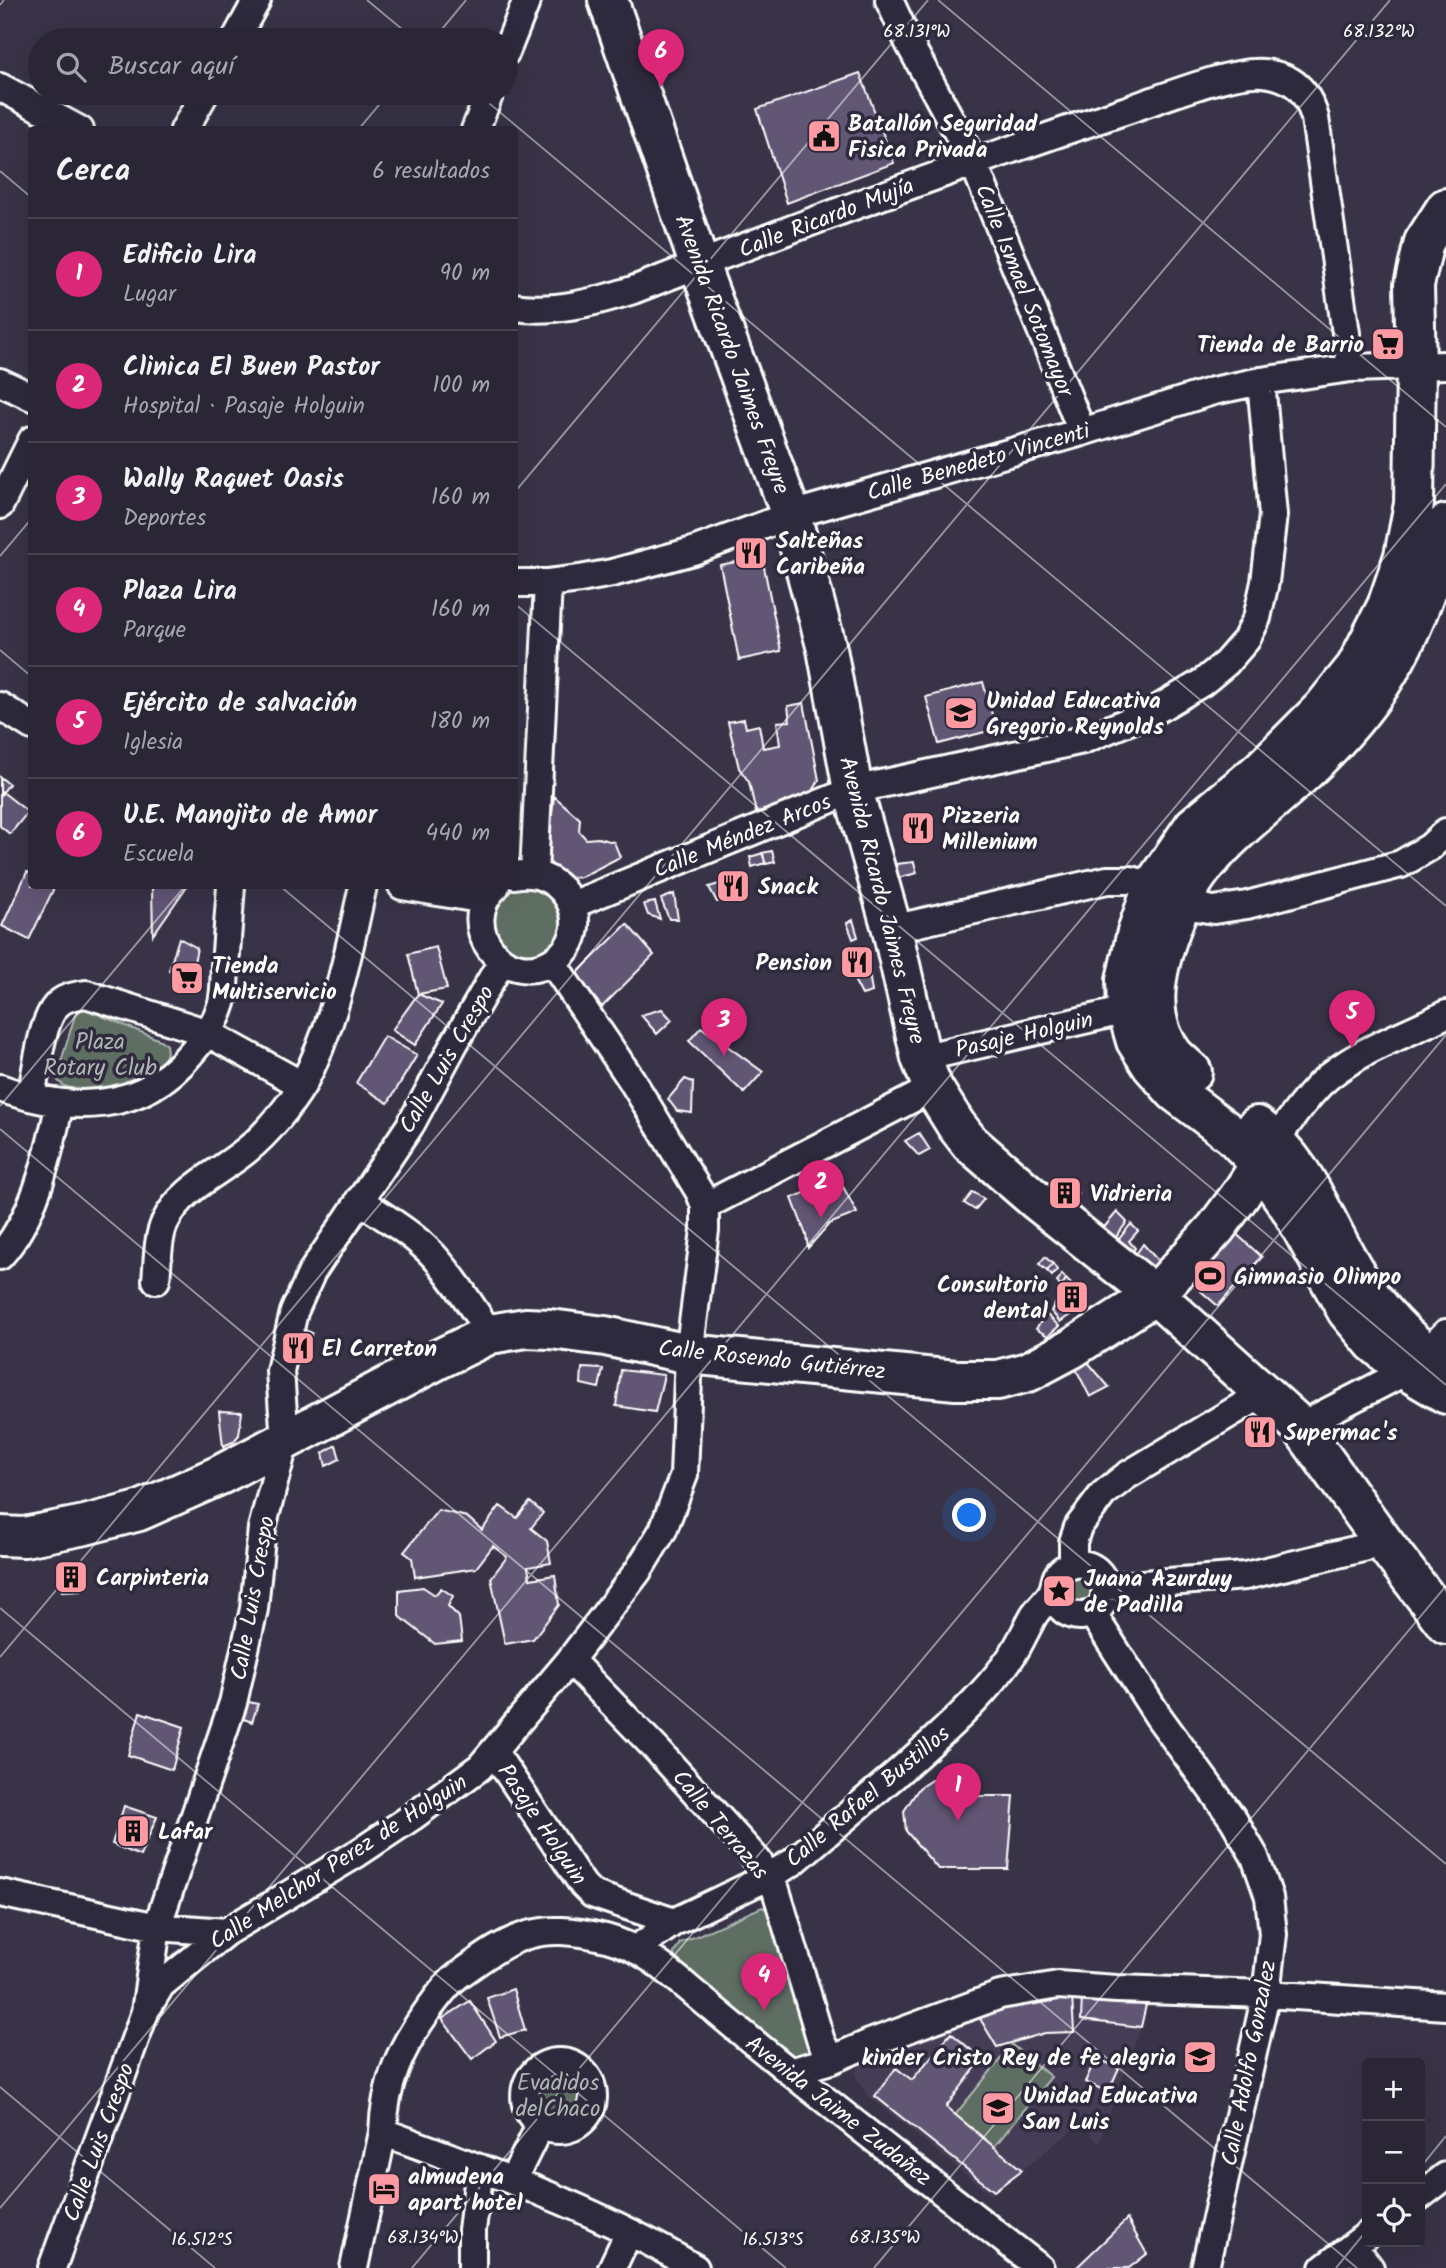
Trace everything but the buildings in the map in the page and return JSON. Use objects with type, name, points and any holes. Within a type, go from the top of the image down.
[{"type":"street","points":[[241,28],[257,0]]},
{"type":"street","points":[[516,28],[527,0]]},
{"type":"street","name":"Avenida Ricardo Jaimes Freyre","points":[[608,0],[699,264],[791,515],[827,649],[853,790],[892,929],[927,1073],[956,1125],[970,1143],[1037,1201],[1155,1295],[1300,1426],[1384,1544],[1446,1624]]},
{"type":"street","name":"Calle Ismael Sotomayor","points":[[889,0],[909,43],[973,161],[1082,432]]},
{"type":"street","name":"Calle Ricardo Mujía","points":[[518,307],[554,308],[593,303],[973,161],[1202,85],[1244,74],[1262,73],[1280,76],[1303,90],[1315,118],[1351,368]]},
{"type":"street","points":[[0,87],[28,102]]},
{"type":"street","points":[[33,105],[73,126]]},
{"type":"street","points":[[186,126],[198,105]]},
{"type":"street","points":[[477,126],[485,105]]},
{"type":"street","points":[[1268,1152],[1232,1135],[1175,1092],[1152,1066],[1136,1041],[1127,1010],[1126,980],[1137,932],[1167,893],[1194,826],[1261,770],[1323,708],[1356,667],[1387,606],[1404,556],[1414,503],[1431,366],[1414,285],[1424,242],[1446,208]]},
{"type":"street","name":"Calle Benedeto Vincenti","points":[[518,583],[548,583],[612,573],[693,551],[791,515],[1082,432],[1213,391],[1351,368],[1431,366]]},
{"type":"street","name":"Calle Méndez Arcos","points":[[572,905],[853,790],[1083,740],[1156,710],[1203,682],[1226,663],[1245,640],[1256,618],[1265,582],[1273,515],[1261,381]]},
{"type":"street","points":[[0,382],[28,395]]},
{"type":"street","points":[[0,505],[28,448]]},
{"type":"street","points":[[1167,893],[1205,865],[1236,832],[1314,763],[1348,726],[1379,685],[1408,636],[1426,592],[1446,524]]},
{"type":"street","points":[[440,889],[490,893],[481,913],[480,927],[484,940],[502,961],[514,966],[527,968],[552,962],[562,954],[574,931],[575,918],[566,893],[557,884],[524,875],[548,583]]},
{"type":"street","points":[[0,706],[28,724]]},
{"type":"street","points":[[892,929],[1107,880],[1131,880],[1196,907],[1214,910],[1247,905],[1401,864],[1430,847],[1446,832]]},
{"type":"street","points":[[0,1088],[60,1103],[104,1104],[130,1098],[179,1069],[208,1033],[222,1003],[232,889]]},
{"type":"street","points":[[156,1280],[164,1223],[174,1207],[193,1188],[251,1147],[302,1086],[327,1031],[362,889]]},
{"type":"street","points":[[1167,893],[1164,946],[1154,998],[1163,1034],[1172,1053],[1268,1152],[1292,1209],[1347,1311],[1374,1343],[1431,1356]]},
{"type":"street","name":"Calle Luis Crespo","points":[[52,2268],[145,2012],[157,1927],[233,1703],[254,1609],[262,1528],[285,1441],[280,1371],[294,1312],[312,1272],[411,1124],[502,961]]},
{"type":"street","name":"Calle Melchor Perez de Holguin","points":[[145,2012],[161,1985],[226,1932],[412,1817],[480,1768],[570,1660],[644,1561],[663,1530],[684,1475],[689,1354],[705,1230],[705,1206],[700,1192],[631,1079],[552,962]]},
{"type":"street","points":[[31,1097],[47,1022],[56,1005],[69,997],[86,994],[208,1033],[302,1086]]},
{"type":"street","name":"Pasaje Holguin","points":[[705,1206],[927,1073],[1127,1010]]},
{"type":"street","name":"Calle Rosendo Gutiérrez","points":[[0,1536],[24,1537],[138,1511],[220,1475],[490,1334],[526,1328],[605,1336],[689,1354],[956,1380],[998,1380],[1028,1372],[1071,1349],[1155,1295],[1216,1228],[1296,1113],[1320,1084],[1359,1056],[1446,1014]]},
{"type":"street","points":[[0,1256],[18,1230],[32,1202],[47,1159],[60,1103]]},
{"type":"street","points":[[359,1200],[390,1220],[431,1254],[448,1273],[490,1334]]},
{"type":"street","points":[[1431,1356],[1446,1394]]},
{"type":"street","points":[[1300,1426],[1431,1356]]},
{"type":"street","points":[[1073,1564],[1073,1542],[1077,1527],[1103,1494],[1135,1471],[1264,1394]]},
{"type":"street","points":[[1105,1587],[1245,1576],[1384,1544]]},
{"type":"street","points":[[1073,1564],[1091,1566],[1098,1571],[1105,1587],[1103,1602],[1092,1614],[1085,1616],[1069,1615],[1057,1605],[1053,1590],[1061,1570],[1073,1564]]},
{"type":"street","name":"Calle Rafael Bustillos","points":[[636,1949],[674,1922],[768,1877],[793,1862],[946,1731],[1011,1657],[1034,1615],[1053,1590]]},
{"type":"street","name":"Calle Adolfo Gonzalez","points":[[1092,1614],[1158,1716],[1233,1819],[1255,1857],[1269,1896],[1273,1934],[1266,1994],[1205,2268]]},
{"type":"street","name":"Calle Terrazas","points":[[570,1660],[758,1861],[776,1891],[821,2041],[831,2060]]},
{"type":"street","name":"Pasaje Holguin","points":[[494,1752],[583,1885],[592,1894],[674,1922]]},
{"type":"street","points":[[0,1893],[157,1927],[226,1932]]},
{"type":"street","name":"Avenida Jaime Zudañez","points":[[354,2268],[383,2132],[384,2111],[397,2060],[414,2030],[448,1984],[497,1948],[530,1932],[565,1931],[609,1939],[643,1952],[790,2072],[1040,2268]]},
{"type":"street","points":[[790,2072],[831,2060],[1000,1995],[1058,1985],[1266,1994],[1446,2006]]},
{"type":"street","points":[[513,2180],[540,2125]]},
{"type":"street","points":[[383,2132],[513,2180],[663,2248],[695,2268]]},
{"type":"street","points":[[472,2268],[472,2230],[480,2168]]},
{"type":"street","points":[[1425,2192],[1446,2176]]},
{"type":"street","points":[[612,2268],[629,2232]]},
{"type":"street","points":[[1324,2268],[1360,2240],[1370,2268]]},
{"type":"shaded area","name":"Unidad Educativa San Luis","points":[[1082,1996],[1146,2005],[1099,2143],[1081,2123],[991,2195],[866,2094],[856,2077],[856,2070],[862,2062],[979,2017],[1025,2001]]},
{"type":"green space","points":[[520,887],[534,887],[546,892],[552,896],[561,914],[561,928],[556,940],[552,946],[534,955],[520,955],[508,950],[502,946],[493,928],[493,914],[498,902],[502,896]]},
{"type":"green space","name":"Plaza Rotary Club","points":[[83,1008],[160,1040],[166,1044],[167,1053],[164,1060],[148,1074],[118,1089],[81,1091],[64,1086],[56,1079],[75,1015]]},
{"type":"green space","points":[[1080,1569],[1100,1592],[1081,1609],[1060,1589]]},
{"type":"green space","points":[[762,1907],[779,1915],[815,2044],[810,2053],[785,2062],[675,1964],[674,1953],[680,1943]]},
{"type":"green space","points":[[1012,2045],[1051,2077],[994,2147],[955,2115]]},
{"type":"green space","name":"Evadidos delChaco","points":[[548,2071],[568,2071],[582,2085],[582,2105],[568,2119],[548,2119],[534,2105],[534,2085]]},
{"type":"place","name":"U.E. Manojito de Amor","points":[[661,87]]},
{"type":"place","name":"Batallón Seguridad Fisica Privada","points":[[824,136]]},
{"type":"place","name":"Tienda de Barrio","points":[[1388,344]]},
{"type":"place","name":"Salteñas Caribeña","points":[[751,553]]},
{"type":"place","name":"Unidad Educativa Gregorio Reynolds","points":[[961,713]]},
{"type":"place","name":"Pizzeria Millenium","points":[[918,828]]},
{"type":"place","name":"Snack","points":[[733,886]]},
{"type":"place","name":"Pension","points":[[857,962]]},
{"type":"place","name":"Tienda Multiservicio","points":[[187,978]]},
{"type":"place","name":"Ejército de salvación","points":[[1352,1048]]},
{"type":"place","name":"Wally Raquet Oasis","points":[[724,1056]]},
{"type":"place","name":"Vidrieria","points":[[1065,1193]]},
{"type":"place","name":"Clinica El Buen Pastor","points":[[821,1218]]},
{"type":"place","name":"Gimnasio Olimpo","points":[[1210,1276]]},
{"type":"place","name":"Consultorio dental","points":[[1072,1297]]},
{"type":"place","name":"El Carreton","points":[[298,1348]]},
{"type":"place","name":"Supermac's","points":[[1260,1432]]},
{"type":"place","name":"Carpinteria","points":[[71,1577]]},
{"type":"place","name":"Juana Azurduy de Padilla","points":[[1059,1591]]},
{"type":"place","name":"Edificio Lira","points":[[958,1821]]},
{"type":"place","name":"Lafar","points":[[133,1831]]},
{"type":"place","name":"Plaza Lira","points":[[764,2011]]},
{"type":"place","name":"kinder Cristo Rey de fe alegria","points":[[1200,2057]]},
{"type":"place","name":"Unidad Educativa San Luis","points":[[998,2108]]},
{"type":"place","name":"almudena apart hotel","points":[[384,2189]]}]
